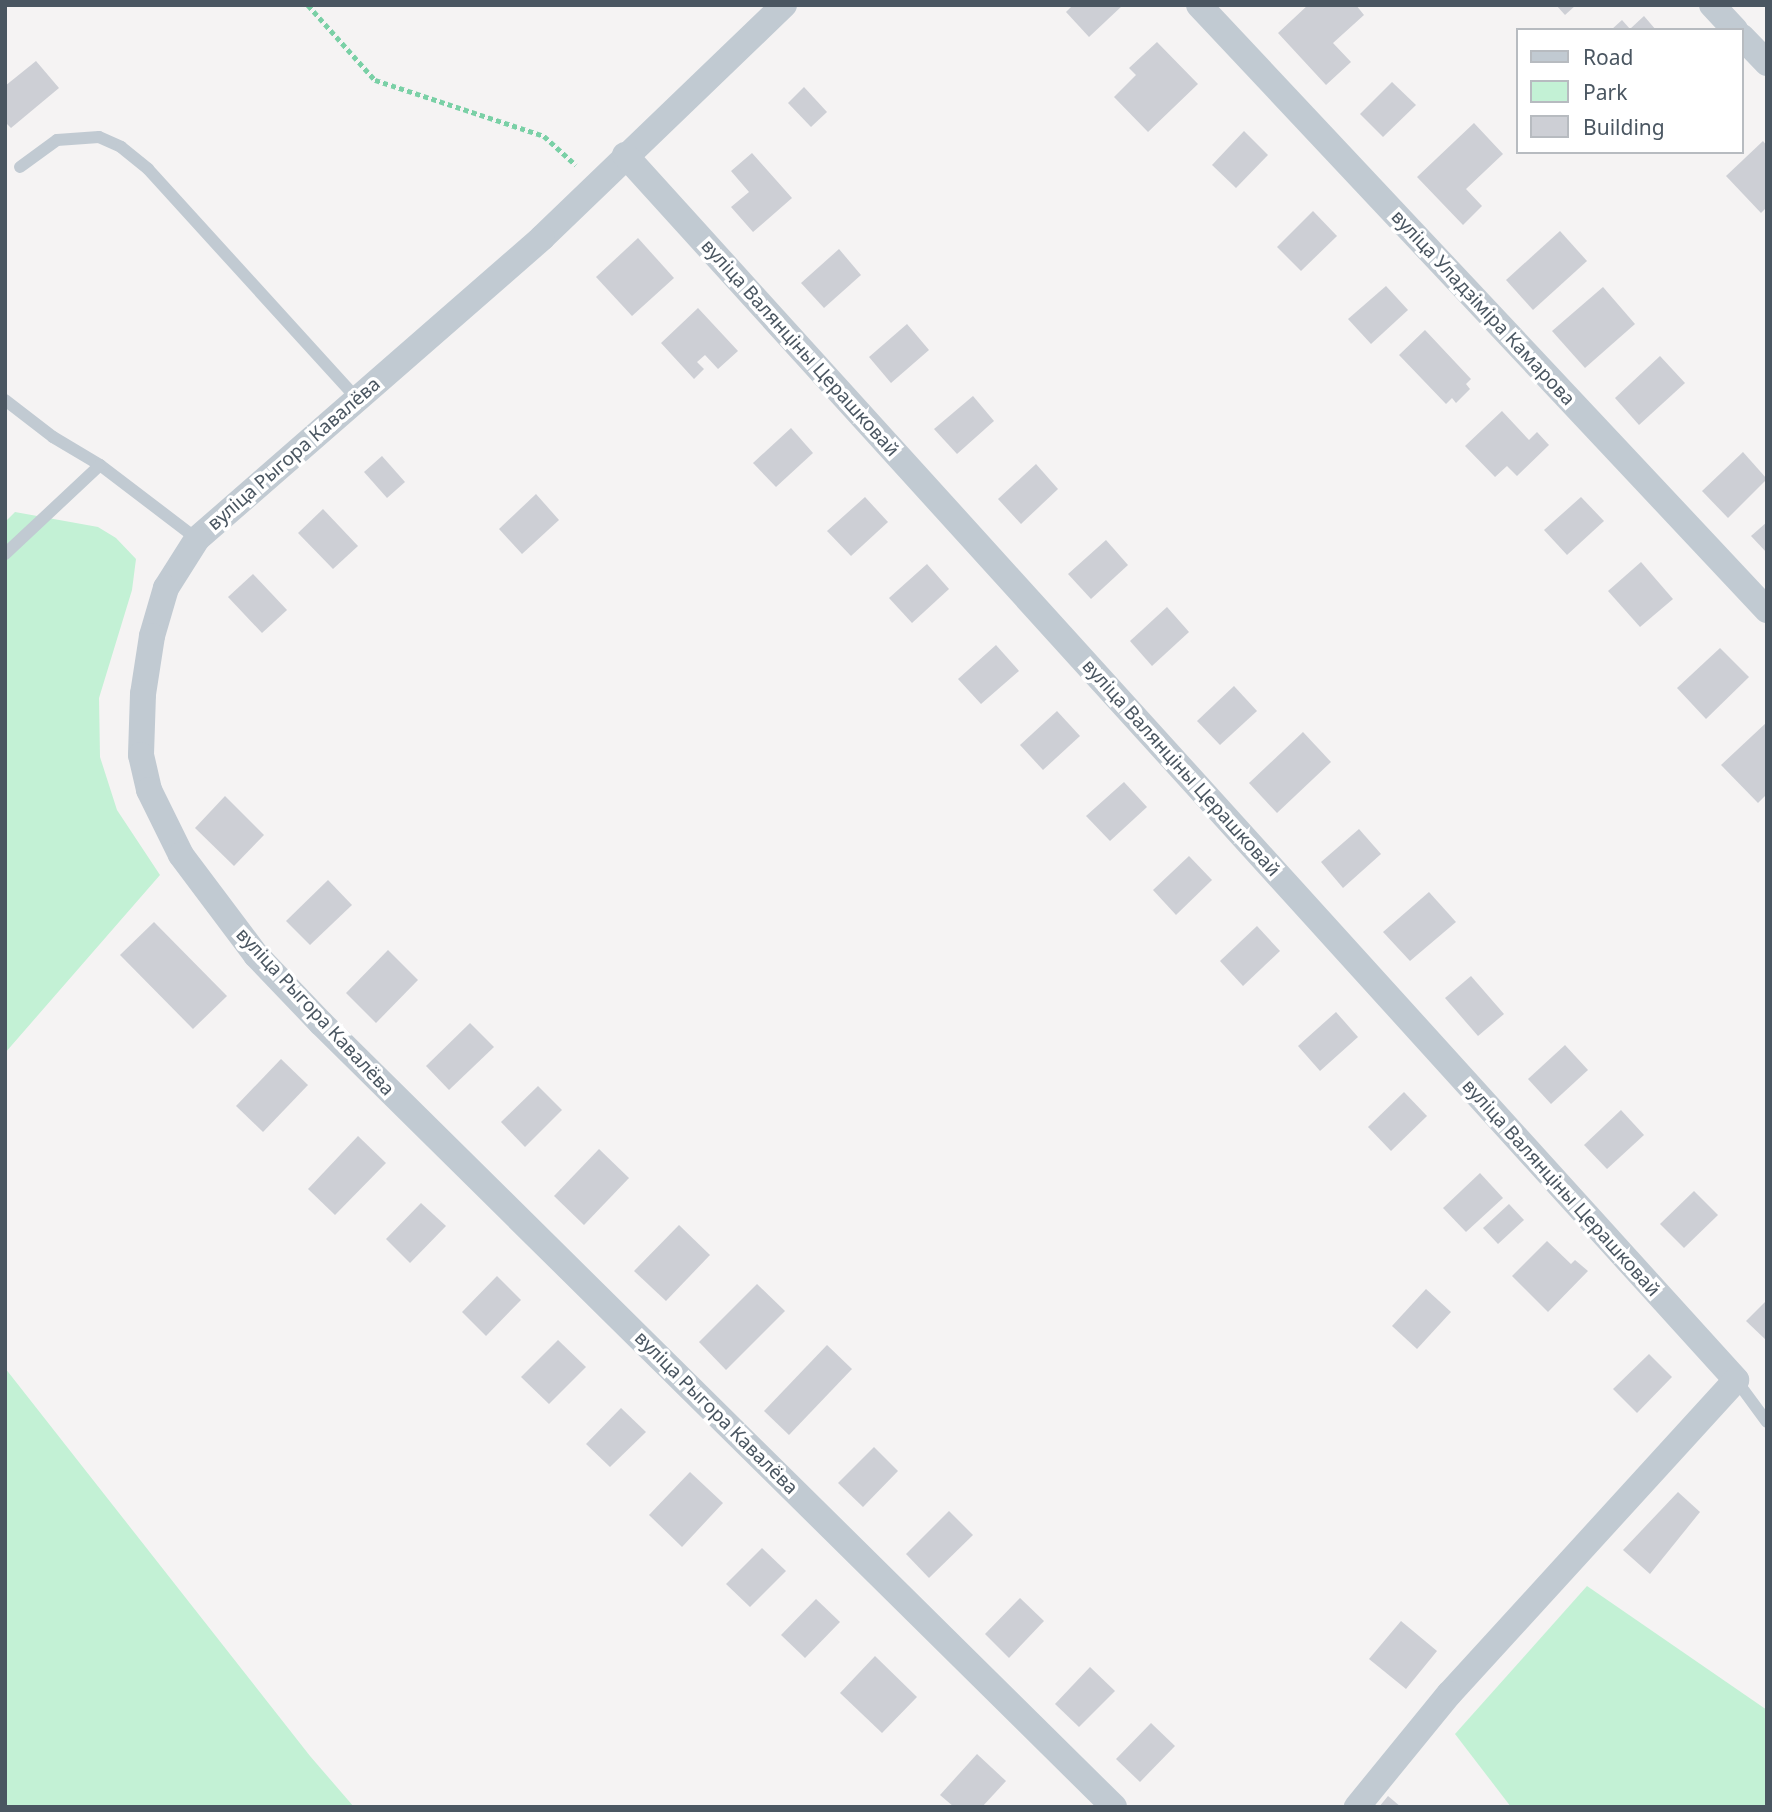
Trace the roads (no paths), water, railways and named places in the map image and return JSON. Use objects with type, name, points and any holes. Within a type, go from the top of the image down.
[{"type":"street","name":"вуліца Рыгора Кавалёва","points":[[784,5],[625,155],[542,238],[197,539],[166,588],[152,636],[140,724],[141,755],[149,790],[163,824],[202,886],[256,955],[321,1023],[1114,1807]]},
{"type":"street","name":"вуліца Уладзіміра Камарова","points":[[1199,5],[1767,610]]},
{"type":"street","points":[[1712,5],[1733,28]]},
{"type":"street","points":[[1744,39],[1767,63]]},
{"type":"street","name":"вуліца Валянціны Церашковай","points":[[625,155],[1736,1380]]},
{"type":"street","points":[[1357,1807],[1449,1694],[1736,1380]]},
{"type":"lane","points":[[20,167],[57,140],[99,137],[121,147],[148,169],[357,399]]},
{"type":"lane","points":[[5,400],[53,437],[100,465],[197,539]]},
{"type":"lane","points":[[5,554],[100,465]]},
{"type":"lane","points":[[1736,1380],[1767,1422]]}]
